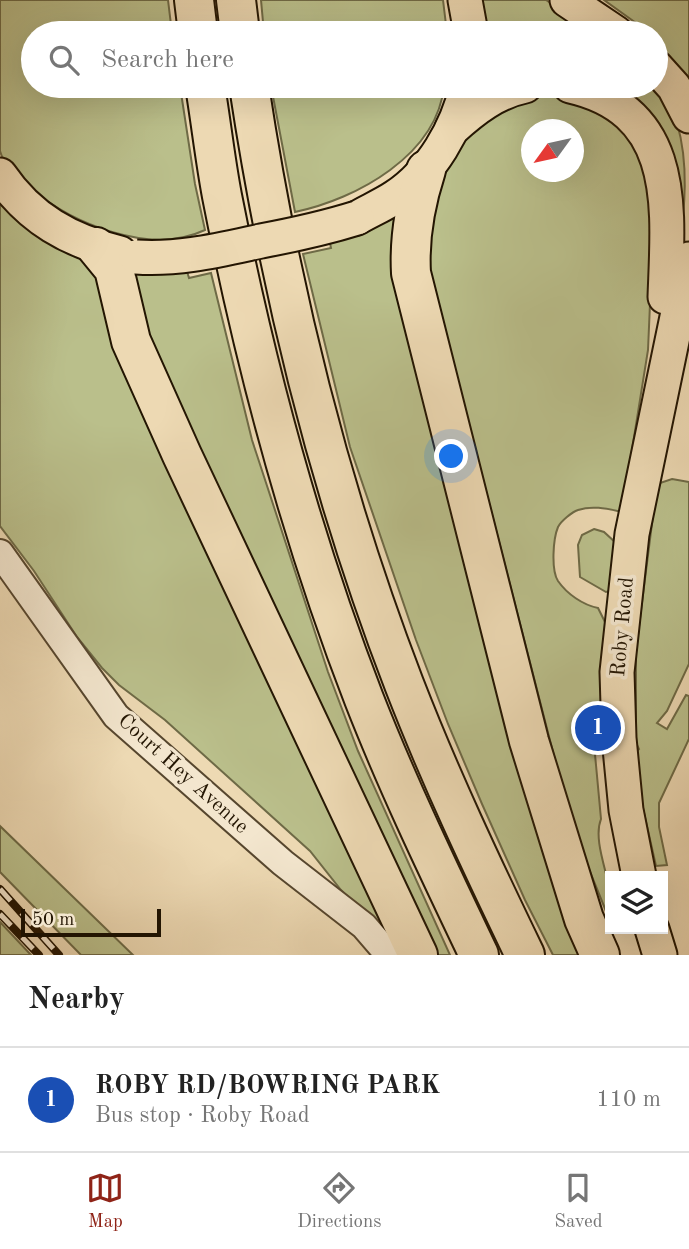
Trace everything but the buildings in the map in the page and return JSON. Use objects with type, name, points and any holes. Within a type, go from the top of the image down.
[{"type":"highway","points":[[194,0],[197,21]]},
{"type":"highway","points":[[236,0],[239,21]]},
{"type":"highway","points":[[207,98],[222,194],[259,360],[311,545],[364,699],[422,835],[479,955]]},
{"type":"highway","points":[[250,98],[264,184],[305,372],[349,528],[404,684],[462,823],[525,955]]},
{"type":"highway","points":[[426,170],[417,197],[410,249],[411,273],[528,741],[584,919],[600,955]]},
{"type":"highway","points":[[96,247],[114,269],[131,341],[182,455],[418,955]]},
{"type":"main road","points":[[465,0],[469,21]]},
{"type":"main road","points":[[567,0],[598,21]]},
{"type":"main road","points":[[668,80],[689,116]]},
{"type":"main road","points":[[0,176],[38,217],[68,236],[96,247],[136,257],[165,259],[193,256],[331,227],[357,218],[396,196],[426,170],[450,131],[464,98]]},
{"type":"main road","points":[[450,131],[472,111],[493,98]]},
{"type":"main road","name":"Roby Road","points":[[603,98],[631,117],[644,132],[661,169],[667,194],[663,380]]},
{"type":"main road","name":"Roby Road","points":[[638,871],[626,810],[618,738],[617,672],[632,534],[689,259]]},
{"type":"main road","points":[[654,934],[660,955]]},
{"type":"street","name":"Court Hey Avenue","points":[[4,558],[116,716],[283,863],[364,926],[389,955]]},
{"type":"green space","points":[[0,0],[168,0],[171,21],[21,21],[21,98],[182,98],[205,230],[183,237],[137,238],[90,224],[30,188],[12,172],[0,151]]},
{"type":"green space","points":[[261,0],[443,0],[446,21],[263,21]]},
{"type":"green space","points":[[476,0],[546,0],[578,21],[479,21]]},
{"type":"green space","points":[[604,0],[689,0],[689,80],[668,57],[668,21],[633,21]]},
{"type":"green space","points":[[273,98],[441,98],[438,111],[426,133],[410,153],[390,170],[343,197],[295,212]]},
{"type":"green space","points":[[518,98],[572,98],[610,115],[640,155],[648,178],[652,258],[648,350],[622,512],[595,508],[573,513],[558,527],[554,554],[554,570],[558,581],[576,598],[598,608],[607,626],[601,702],[596,703],[592,722],[601,819],[599,836],[605,871],[605,909],[573,830],[476,452],[419,277],[429,191],[472,124]]},
{"type":"green space","points":[[610,98],[662,98],[675,118],[681,139],[684,170],[679,249],[673,214]]},
{"type":"green space","points":[[0,204],[24,225],[78,255],[99,275],[402,952],[341,890],[310,851],[165,720],[119,685],[102,668],[77,637],[34,571],[0,526]]},
{"type":"green space","points":[[396,206],[392,268],[588,955],[553,955],[525,900],[448,724],[416,640],[350,447],[303,254],[331,248],[329,238]]},
{"type":"green space","points":[[186,268],[189,278],[211,273],[252,440],[328,672],[358,751],[450,955],[430,955],[135,328],[126,277],[137,271]]},
{"type":"green space","points":[[672,479],[689,482],[689,664],[667,711],[657,723],[667,729],[686,695],[689,696],[689,739],[659,803],[659,827],[667,865],[656,866],[638,786],[635,753],[639,749],[636,743],[636,650],[657,484]]},
{"type":"green space","points":[[594,529],[604,532],[617,544],[610,591],[606,592],[580,577],[578,545],[582,535]]},
{"type":"green space","points":[[0,826],[133,955],[81,955],[0,872]]},
{"type":"green space","points":[[0,922],[31,955],[0,955]]},
{"type":"railway","points":[[0,889],[59,955]]},
{"type":"railway","points":[[0,914],[39,955]]},
{"type":"place","name":"ROBY RD/BOWRING PARK","points":[[598,728]]}]
